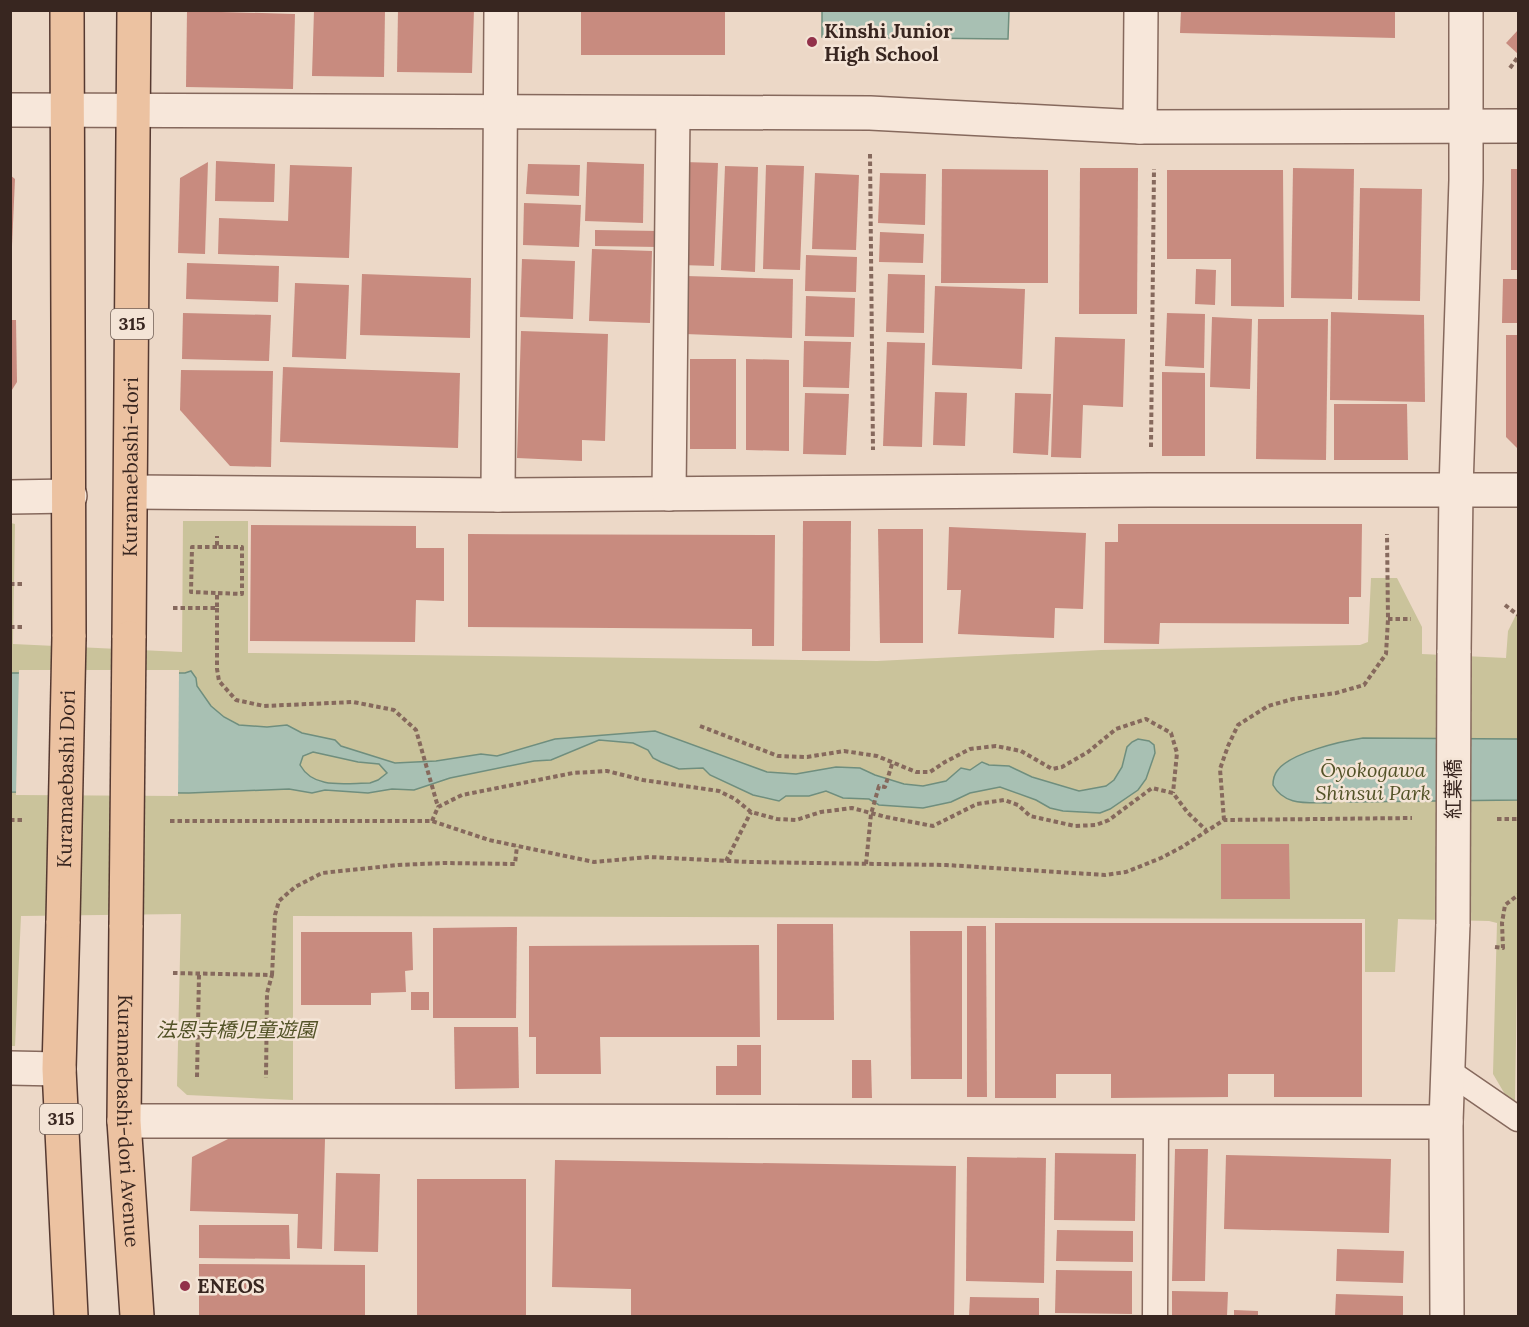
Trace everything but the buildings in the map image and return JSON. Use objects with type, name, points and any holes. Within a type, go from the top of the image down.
[{"type":"main road","name":"315","points":[[67,10],[70,496]]},
{"type":"main road","name":"Kuramaebashi-dori","points":[[126,925],[134,10]]},
{"type":"main road","name":"Kuramaebashi Dori","points":[[59,1069],[70,496]]},
{"type":"main road","name":"Kuramaebashi-dori Avenue","points":[[126,925],[124,1121],[137,1317]]},
{"type":"main road","name":"315","points":[[59,1069],[71,1317]]},
{"type":"street","points":[[498,495],[501,10]]},
{"type":"street","points":[[1141,10],[1147,127]]},
{"type":"street","name":"紅葉橋","points":[[1447,1317],[1446,1122],[1453,924],[1456,489],[1467,126],[1466,10]]},
{"type":"street","points":[[10,110],[870,114],[1147,127],[1518,126]]},
{"type":"street","points":[[669,494],[673,113]]},
{"type":"street","points":[[131,492],[498,495],[1150,490],[1518,490]]},
{"type":"street","points":[[10,497],[70,496]]},
{"type":"street","points":[[10,1068],[59,1069]]},
{"type":"street","points":[[124,1121],[1446,1122]]},
{"type":"lane","points":[[1448,1071],[1518,1119]]},
{"type":"lane","points":[[1155,1317],[1156,1121]]},
{"type":"path","points":[[1507,70],[1518,57]]},
{"type":"path","points":[[870,114],[873,493]]},
{"type":"path","points":[[1147,127],[1150,490]]},
{"type":"path","points":[[217,525],[217,547]]},
{"type":"path","points":[[1224,820],[1220,770],[1238,725],[1276,704],[1293,699],[1336,693],[1364,685],[1386,654],[1387,530]]},
{"type":"path","points":[[192,547],[217,547],[242,547],[242,594],[190,592],[192,547]]},
{"type":"path","points":[[10,584],[25,584]]},
{"type":"path","points":[[217,593],[219,681],[236,700],[264,706],[354,702],[394,710],[417,730],[438,807]]},
{"type":"path","points":[[1505,605],[1518,615]]},
{"type":"path","points":[[173,608],[217,608]]},
{"type":"path","points":[[10,627],[24,627]]},
{"type":"path","points":[[700,726],[778,756],[807,757],[844,751],[878,756],[915,772],[930,772],[970,748],[996,746],[1021,751],[1052,769],[1062,767],[1088,752],[1116,729],[1146,719],[1171,734],[1177,753],[1173,793]]},
{"type":"path","points":[[866,864],[873,806],[879,786],[885,787],[892,764]]},
{"type":"path","points":[[432,821],[438,807],[462,795],[573,773],[607,771],[643,780],[718,791],[735,799],[751,812],[777,819],[796,820],[821,812],[852,808],[933,826],[977,804],[1004,800],[1018,805],[1030,816],[1075,826],[1096,825],[1109,820],[1152,788],[1173,793],[1188,813],[1206,830]]},
{"type":"path","points":[[726,861],[751,812]]},
{"type":"path","points":[[163,821],[432,821],[489,840],[594,862],[649,856],[726,861],[946,865],[1105,875],[1143,867],[1182,847],[1224,820],[1421,818]]},
{"type":"path","points":[[1486,819],[1518,819]]},
{"type":"path","points":[[10,820],[22,820]]},
{"type":"path","points":[[266,1120],[267,993],[272,975],[275,915],[279,901],[295,887],[322,873],[398,865],[515,864],[517,846]]},
{"type":"path","points":[[1493,947],[1503,948],[1502,923],[1505,905],[1518,896]]},
{"type":"path","points":[[173,973],[272,975]]},
{"type":"path","points":[[196,1120],[199,975]]},
{"type":"green space","name":"Ōyokogawa Shinsui Park","points":[[183,521],[248,521],[248,653],[877,661],[1101,650],[1360,645],[1368,642],[1371,578],[1397,578],[1422,627],[1422,654],[1506,658],[1508,631],[1518,611],[1518,919],[1515,1101],[1506,1096],[1493,1074],[1497,923],[1489,921],[1398,919],[1395,972],[1365,972],[1365,919],[293,916],[293,1100],[187,1095],[177,1086],[181,914],[21,916],[15,1046],[11,1046],[11,523],[15,524],[13,644],[182,652]]},
{"type":"shaded area","points":[[822,11],[1009,11],[1008,39],[822,37]]},
{"type":"shaded area","points":[[191,671],[196,678],[197,686],[211,706],[224,717],[239,725],[267,727],[287,725],[302,733],[335,740],[341,746],[395,763],[436,761],[481,754],[497,756],[555,739],[655,731],[767,772],[796,774],[836,767],[860,768],[904,784],[923,786],[946,781],[961,768],[970,770],[982,762],[989,765],[1009,766],[1032,777],[1079,791],[1106,786],[1114,780],[1122,767],[1127,747],[1138,739],[1149,741],[1154,745],[1155,753],[1146,779],[1138,790],[1100,813],[1050,808],[1036,800],[1000,787],[970,793],[951,802],[923,808],[879,805],[869,799],[843,798],[826,791],[809,796],[786,796],[779,801],[753,795],[710,775],[703,768],[679,769],[661,762],[653,758],[648,750],[633,743],[599,740],[551,760],[534,761],[450,778],[414,790],[392,789],[368,793],[325,790],[312,793],[289,789],[189,793],[11,792],[10,673],[185,673]],"holes":[[[313,752],[379,764],[387,773],[370,783],[341,784],[322,782],[313,778],[300,765],[303,756]]]},
{"type":"shaded area","points":[[1363,738],[1518,739],[1518,800],[1347,802],[1347,795],[1332,795],[1331,803],[1306,803],[1284,797],[1273,785],[1277,771],[1304,753]]},
{"type":"pier","points":[[19,670],[179,670],[178,796],[16,795]]},
{"type":"place","name":"Kinshi Junior High School","points":[[812,42]]},
{"type":"place","name":"ENEOS","points":[[185,1286]]},
{"type":"park label","name":"法恩寺橋児童遊園","points":[[236,1030]]}]
